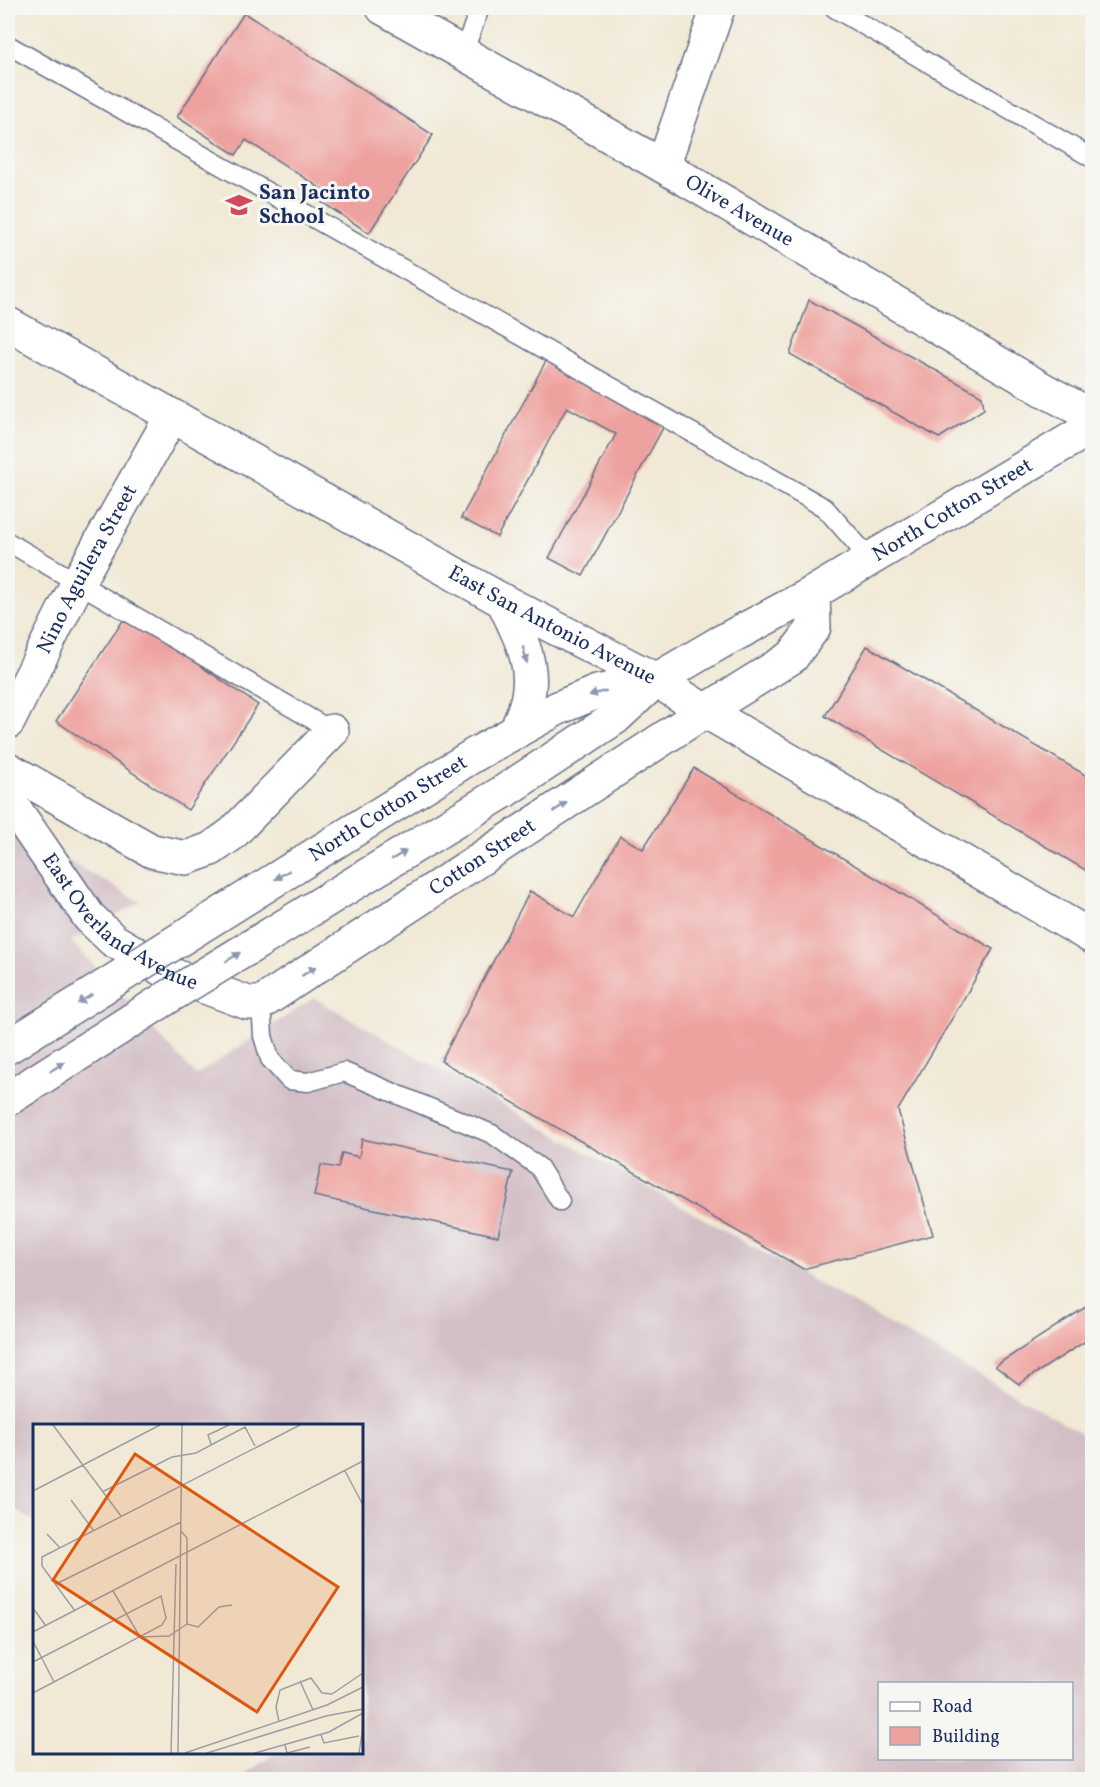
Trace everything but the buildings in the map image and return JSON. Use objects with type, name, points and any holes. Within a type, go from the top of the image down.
[{"type":"street","name":"Olive Avenue","points":[[383,8],[663,166],[1023,378],[1092,416]]},
{"type":"street","points":[[663,166],[718,8]]},
{"type":"street","name":"East San Antonio Avenue","points":[[8,324],[503,601],[656,680],[705,711],[1092,937]]},
{"type":"street","name":"Nino Aguilera Street","points":[[8,722],[78,582],[171,417]]},
{"type":"street","name":"North Cotton Street","points":[[8,1099],[165,999],[503,792],[615,718],[656,680],[719,643],[813,593],[1092,427]]},
{"type":"street","points":[[705,711],[792,657],[814,627],[813,593]]},
{"type":"street","points":[[503,601],[525,650],[530,676],[528,697],[516,732]]},
{"type":"street","name":"North Cotton Street","points":[[8,1047],[474,755],[558,708],[597,692],[656,680]]},
{"type":"street","name":"Cotton Street","points":[[261,1003],[705,711]]},
{"type":"street","points":[[8,769],[152,851],[186,858],[211,849],[232,834],[332,731]]},
{"type":"street","name":"East Overland Avenue","points":[[8,799],[89,917],[113,940],[170,974],[248,1003],[261,1003]]},
{"type":"lane","points":[[463,53],[480,8]]},
{"type":"lane","points":[[834,8],[1092,158]]},
{"type":"lane","points":[[8,45],[825,508],[870,559]]},
{"type":"lane","points":[[8,542],[332,731]]},
{"type":"lane","points":[[261,1003],[263,1036],[270,1059],[289,1080],[308,1082],[344,1072],[492,1134],[539,1167],[561,1201]]},
{"type":"shaded area","points":[[8,826],[141,902],[71,941],[196,1075],[314,998],[1092,1439],[1092,1779],[254,1779],[245,1774],[275,1754],[363,1754],[363,1424],[33,1424],[33,1520],[8,1506]]},
{"type":"place","name":"San Jacinto School","points":[[239,205]]}]
